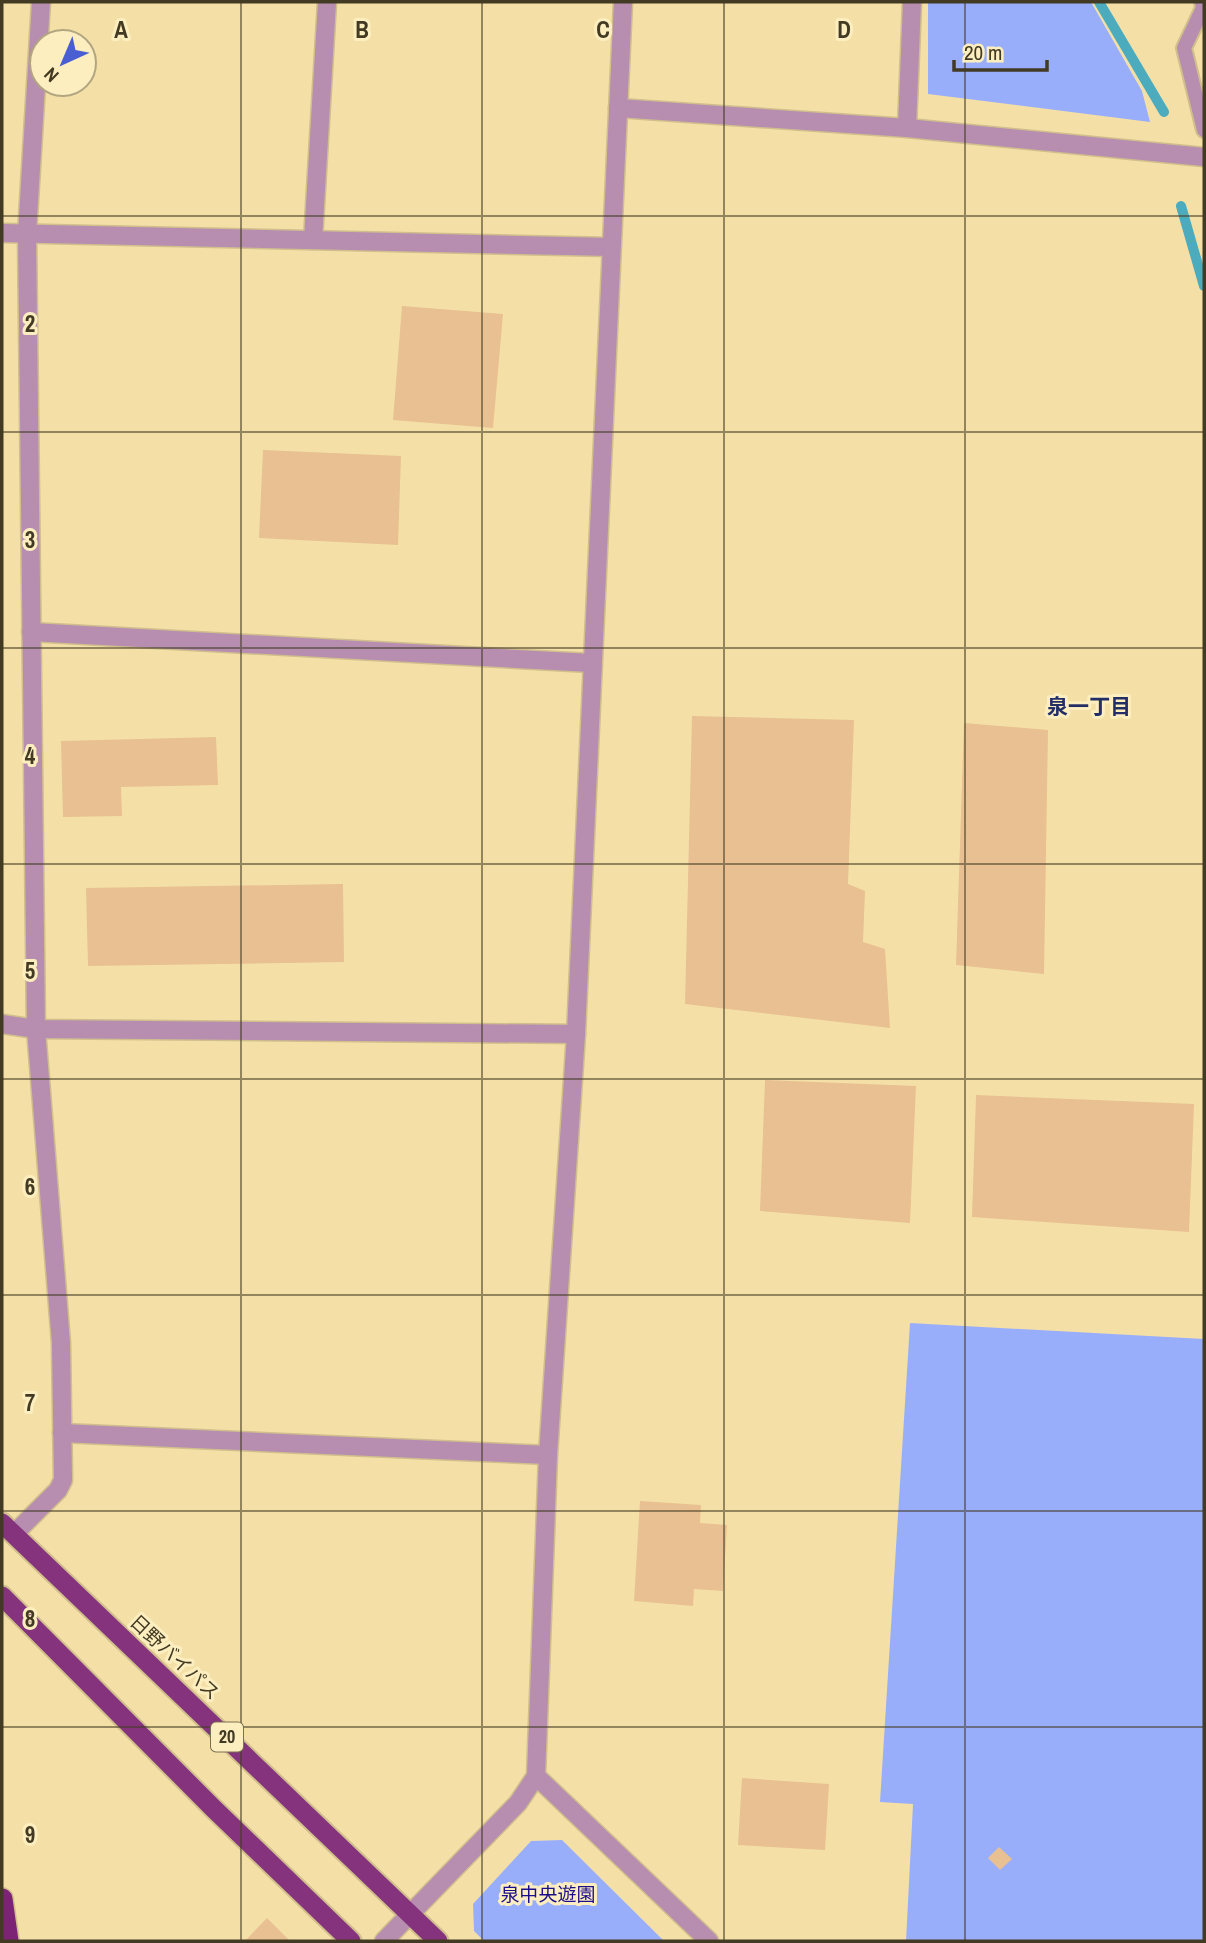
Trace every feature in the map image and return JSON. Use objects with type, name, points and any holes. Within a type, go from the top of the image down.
[{"type":"highway","name":"日野バイパス","points":[[8,1529],[438,1941]]},
{"type":"highway","points":[[2,1596],[213,1808],[351,1941]]},
{"type":"highway","points":[[2,1899],[8,1941]]},
{"type":"street","points":[[8,1529],[58,1490],[63,1480],[61,1343],[36,1029],[27,234],[41,2]]},
{"type":"street","points":[[313,240],[327,2]]},
{"type":"street","points":[[384,1941],[518,1803],[536,1776],[548,1455],[576,1034],[623,2]]},
{"type":"street","points":[[907,128],[912,2]]},
{"type":"street","points":[[618,108],[907,128],[1204,157]]},
{"type":"street","points":[[2,233],[611,247]]},
{"type":"street","points":[[31,632],[592,663]]},
{"type":"street","points":[[2,1024],[36,1029],[576,1034]]},
{"type":"street","points":[[62,1433],[548,1455]]},
{"type":"street","points":[[536,1776],[709,1941]]},
{"type":"lane","points":[[1202,2],[1203,8],[1184,48],[1204,130]]},
{"type":"green space","points":[[928,2],[1091,2],[1142,91],[1150,122],[928,94]]},
{"type":"green space","points":[[910,1323],[1204,1339],[1204,1941],[906,1941],[913,1804],[880,1802]]},
{"type":"green space","name":"泉中央遊園","points":[[562,1840],[664,1941],[484,1941],[474,1931],[473,1904],[531,1841]]},
{"type":"building","points":[[402,306],[503,314],[493,428],[393,420]]},
{"type":"building","points":[[263,450],[401,456],[398,545],[259,538]]},
{"type":"building","points":[[692,716],[854,720],[848,884],[865,891],[863,942],[885,949],[890,1028],[685,1004]]},
{"type":"building","points":[[964,723],[1048,730],[1044,974],[956,965]]},
{"type":"building","points":[[216,737],[218,785],[121,787],[122,816],[63,817],[61,741]]},
{"type":"building","points":[[343,884],[344,962],[88,966],[86,888]]},
{"type":"building","points":[[765,1080],[916,1086],[910,1223],[760,1211]]},
{"type":"building","points":[[976,1095],[1194,1104],[1189,1232],[972,1217]]},
{"type":"building","points":[[640,1501],[701,1505],[700,1523],[727,1525],[723,1591],[694,1589],[693,1606],[634,1601]]},
{"type":"building","points":[[742,1778],[829,1784],[825,1850],[738,1845]]},
{"type":"building","points":[[999,1847],[1012,1859],[1000,1870],[988,1858]]},
{"type":"building","points":[[267,1918],[290,1941],[245,1941]]},
{"type":"waterway","points":[[1099,2],[1164,112]]},
{"type":"waterway","points":[[1181,206],[1204,286]]},
{"type":"district","name":"泉一丁目","points":[[1089,707]]}]
